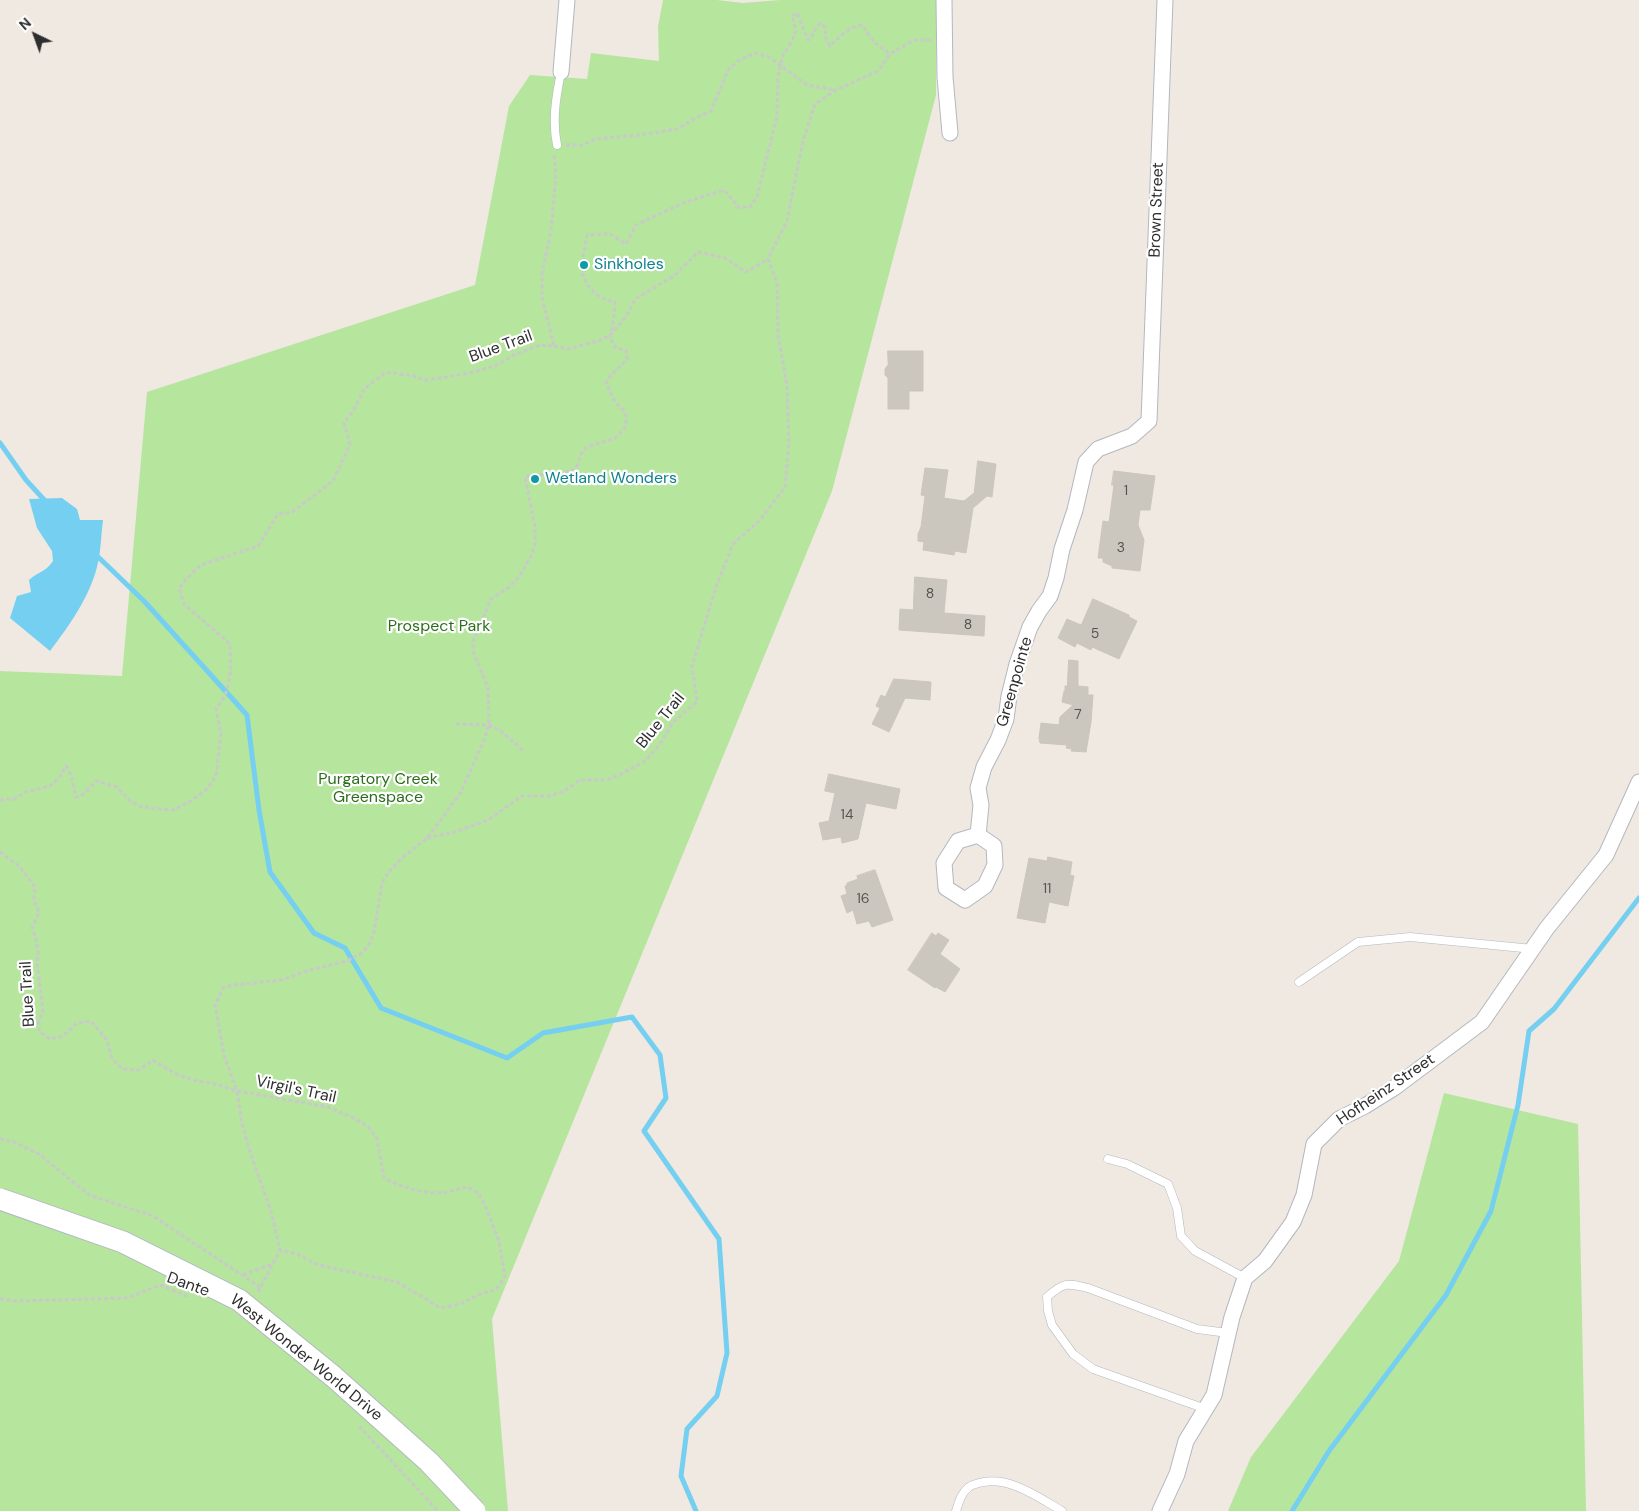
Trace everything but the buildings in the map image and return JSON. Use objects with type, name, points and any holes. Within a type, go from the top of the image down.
[{"type":"main road","name":"West Wonder World Drive","points":[[0,1199],[123,1242],[240,1300],[334,1377],[429,1462],[474,1511]]},
{"type":"street","points":[[561,72],[567,0]]},
{"type":"street","points":[[944,0],[945,77],[950,133]]},
{"type":"street","name":"Brown Street","points":[[1149,420],[1165,0]]},
{"type":"street","name":"Greenpointe","points":[[978,835],[981,805],[978,788],[984,767],[1006,719],[1008,696],[1030,627],[1050,596],[1086,462],[1098,449],[1132,436],[1149,420]]},
{"type":"street","name":"Hofheinz Street","points":[[1245,1278],[1265,1261],[1293,1222],[1304,1195],[1314,1144],[1340,1119],[1394,1088],[1482,1022],[1547,928],[1606,855],[1639,782]]},
{"type":"street","points":[[1160,1511],[1177,1474],[1186,1441],[1214,1395],[1228,1333],[1245,1278]]},
{"type":"lane","points":[[557,145],[555,104],[561,72]]},
{"type":"lane","points":[[1299,982],[1358,942],[1410,937],[1533,949]]},
{"type":"lane","points":[[1108,1159],[1127,1164],[1168,1184],[1177,1208],[1180,1236],[1195,1251],[1245,1278]]},
{"type":"lane","points":[[1206,1408],[1093,1369],[1073,1354],[1052,1325],[1047,1297],[1060,1286],[1071,1284],[1088,1288],[1197,1329],[1228,1333]]},
{"type":"lane","points":[[956,1511],[961,1497],[969,1486],[988,1481],[1003,1482],[1026,1490],[1062,1511]]},
{"type":"path","points":[[611,334],[615,302],[605,300],[596,295],[589,288],[583,272],[582,262],[586,235],[610,234],[626,244],[636,225],[683,203],[724,190],[737,208],[750,207],[757,197],[777,116],[778,76],[783,55],[796,31],[792,16],[797,14],[808,40],[814,36],[817,26],[820,24],[825,27],[826,39],[830,46],[856,25],[862,25],[873,41],[890,54]]},
{"type":"path","points":[[554,346],[568,349],[601,340],[611,334],[626,317],[634,299],[674,276],[698,252],[725,258],[746,272],[768,259],[787,221],[803,141],[814,104],[836,90],[878,71],[890,54],[914,40],[944,39]]},
{"type":"path","points":[[557,145],[583,145],[596,139],[640,136],[677,129],[711,111],[728,70],[738,61],[755,53],[769,57],[808,85],[836,90]]},
{"type":"path","name":"Blue Trail","points":[[0,800],[14,799],[26,792],[50,786],[59,778],[66,766],[73,776],[73,788],[76,797],[84,794],[96,781],[117,786],[129,800],[139,806],[173,810],[207,790],[216,776],[220,751],[222,734],[216,708],[223,701],[228,683],[231,660],[230,644],[184,604],[179,588],[201,565],[258,546],[278,514],[292,512],[333,481],[350,444],[344,423],[355,408],[364,389],[386,372],[414,376],[425,380],[474,372],[497,365],[514,355],[540,345],[554,346],[542,298],[542,274],[552,231],[556,174],[553,156],[557,145]]},
{"type":"path","name":"Blue Trail","points":[[427,838],[456,832],[488,820],[522,796],[549,796],[564,792],[580,780],[607,780],[619,775],[646,760],[661,743],[673,722],[697,702],[692,666],[716,587],[733,544],[760,520],[785,487],[789,441],[786,385],[778,335],[777,283],[768,259]]},
{"type":"path","name":"Blue Trail","points":[[280,1250],[271,1212],[242,1123],[237,1090],[224,1055],[215,1005],[224,988],[234,985],[281,980],[310,970],[347,961],[362,953],[368,946],[374,933],[382,883],[388,873],[402,858],[427,838],[460,794],[484,740],[488,725],[488,688],[474,651],[473,642],[491,599],[508,588],[519,577],[531,556],[535,544],[535,527],[526,478],[537,475],[559,474],[576,469],[582,452],[587,447],[615,438],[624,429],[626,423],[625,412],[615,402],[606,383],[611,374],[619,369],[627,359],[626,350],[616,348],[610,338],[611,334]]},
{"type":"path","points":[[456,724],[488,725],[502,732],[524,751]]},
{"type":"path","name":"Blue Trail","points":[[0,852],[19,866],[34,887],[34,901],[39,912],[32,928],[38,952],[37,964],[43,1011],[38,1024],[40,1032],[50,1039],[63,1036],[77,1023],[91,1021],[106,1039],[112,1058],[122,1070],[139,1070],[153,1060],[176,1074],[237,1090]]},
{"type":"path","name":"Virgil's Trail","points":[[237,1090],[328,1107],[356,1119],[369,1128],[377,1140],[384,1178],[394,1184],[415,1190],[439,1193],[468,1187],[478,1193],[485,1205],[499,1241],[505,1276],[500,1285],[494,1290],[480,1294],[463,1303],[441,1308],[397,1282],[318,1265],[297,1254],[280,1250]]},
{"type":"path","points":[[0,1139],[14,1142],[39,1154],[88,1195],[153,1216],[260,1287]]},
{"type":"path","points":[[256,1296],[280,1250]]},
{"type":"path","name":"Dante","points":[[0,1300],[127,1298],[160,1285],[194,1300]]},
{"type":"path","points":[[354,1420],[438,1511]]},
{"type":"green space","name":"Purgatory Creek Greenspace","points":[[663,0],[717,0],[743,3],[780,0],[936,0],[936,95],[832,491],[492,1319],[508,1511],[0,1511],[0,671],[122,676],[147,392],[475,285],[509,106],[530,75],[587,79],[591,53],[659,61],[658,27]]},
{"type":"green space","points":[[1444,1093],[1578,1124],[1586,1511],[1228,1511],[1251,1457],[1399,1261]]},
{"type":"water","points":[[62,498],[77,509],[80,520],[103,520],[98,561],[89,590],[71,622],[50,651],[10,618],[17,596],[31,592],[29,580],[48,567],[53,561],[52,551],[37,528],[29,499]]},
{"type":"waterway","points":[[0,443],[26,480],[48,504]]},
{"type":"waterway","points":[[93,552],[144,601],[247,715],[259,810],[270,872],[314,933],[345,948],[381,1008],[507,1058],[543,1033],[632,1017],[660,1055],[666,1098],[644,1131],[719,1239],[727,1353],[717,1396],[687,1429],[681,1476],[696,1511]]},
{"type":"waterway","points":[[1292,1511],[1329,1451],[1446,1295],[1491,1211],[1518,1105],[1529,1031],[1554,1009],[1639,898]]},
{"type":"place","name":"Sinkholes","points":[[584,265]]},
{"type":"place","name":"Wetland Wonders","points":[[535,479]]},
{"type":"park label","name":"Prospect Park","points":[[439,627]]}]
